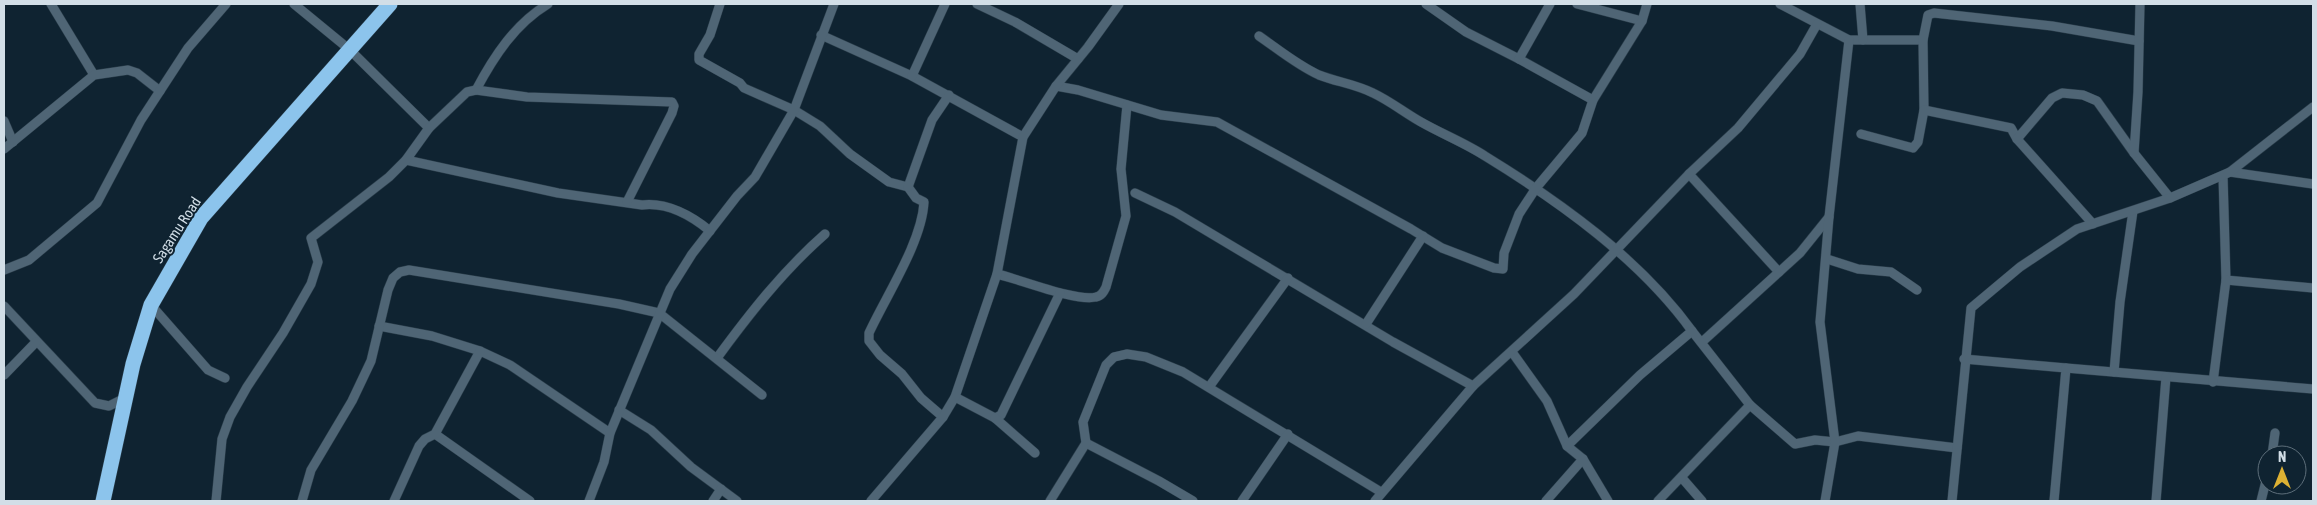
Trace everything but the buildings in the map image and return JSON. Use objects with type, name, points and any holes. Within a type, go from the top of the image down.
[{"type":"highway","name":"Sagamu Road","points":[[103,501],[132,364],[151,305],[201,218],[390,4]]},
{"type":"street","points":[[51,4],[94,75]]},
{"type":"street","points":[[4,270],[28,260],[97,203],[141,120],[188,48],[226,4]]},
{"type":"street","points":[[294,4],[350,50],[428,128]]},
{"type":"street","points":[[476,90],[488,69],[521,23],[532,13],[548,4]]},
{"type":"street","points":[[720,4],[710,35],[699,54],[699,60],[740,83],[744,88],[794,110],[820,126],[850,154],[890,182],[908,188],[916,198],[924,202],[922,220],[912,248],[869,332],[870,341],[880,355],[902,374],[921,398],[944,417]]},
{"type":"street","points":[[589,501],[604,462],[610,433],[670,289],[710,231],[755,176],[794,110],[834,4]]},
{"type":"street","points":[[912,76],[945,4]]},
{"type":"street","points":[[977,4],[1015,22],[1078,59]]},
{"type":"street","points":[[874,501],[944,417],[955,397],[997,274],[1023,137],[1056,86],[1120,4]]},
{"type":"street","points":[[1430,4],[1466,32],[1593,100]]},
{"type":"street","points":[[1519,59],[1550,4]]},
{"type":"street","points":[[1577,4],[1642,21]]},
{"type":"street","points":[[1056,86],[1078,90],[1161,115],[1217,122],[1442,248],[1494,268],[1503,268],[1504,253],[1518,214],[1536,188],[1582,132],[1593,100],[1642,21],[1647,4]]},
{"type":"street","points":[[1780,4],[1849,40],[1923,40]]},
{"type":"street","points":[[1860,4],[1863,40]]},
{"type":"street","points":[[2134,153],[2140,4]]},
{"type":"street","points":[[1861,134],[1913,148],[1918,142],[1924,110],[1923,40],[1928,15],[1934,12],[2046,26],[2140,41]]},
{"type":"street","points":[[1375,501],[1474,386],[1574,294],[1689,174],[1738,128],[1800,54],[1816,24]]},
{"type":"street","points":[[821,35],[949,94],[1023,137]]},
{"type":"street","points":[[1259,36],[1317,74],[1351,83],[1375,94],[1422,123],[1483,155],[1569,211],[1654,284],[1702,342],[1750,405],[1794,444],[1815,440],[1836,442],[1858,436],[1957,448]]},
{"type":"street","points":[[1825,501],[1836,442],[1820,322],[1827,259],[1829,217],[1849,40]]},
{"type":"street","points":[[4,149],[94,75],[128,70],[137,73],[160,91]]},
{"type":"street","points":[[216,501],[222,439],[230,417],[247,387],[283,333],[311,284],[318,262],[311,238],[388,177],[406,160],[428,128],[460,97],[467,92],[476,90],[528,97],[672,102],[674,106],[672,114],[627,202]]},
{"type":"street","points":[[908,188],[932,120],[949,94]]},
{"type":"street","points":[[2018,139],[2052,98],[2062,94],[2083,95],[2097,101],[2134,153],[2170,198]]},
{"type":"street","points":[[997,274],[1060,293],[1094,298],[1101,295],[1106,286],[1126,216],[1121,169],[1127,104]]},
{"type":"street","points":[[1952,501],[1964,359],[1971,308],[2020,267],[2077,229],[2170,198],[2227,174],[2313,107]]},
{"type":"street","points":[[1924,110],[2011,128],[2018,139],[2093,224]]},
{"type":"street","points":[[4,121],[13,142]]},
{"type":"street","points":[[406,160],[558,193],[654,204],[695,219],[710,231]]},
{"type":"street","points":[[1689,174],[1779,272]]},
{"type":"street","points":[[2227,174],[2313,184]]},
{"type":"street","points":[[2213,382],[2226,280],[2227,174]]},
{"type":"street","points":[[1135,193],[1175,212],[1235,250],[1288,278],[1393,342],[1474,386]]},
{"type":"street","points":[[2114,372],[2120,302],[2133,211]]},
{"type":"street","points":[[1702,342],[1800,253],[1829,217]]},
{"type":"street","points":[[717,358],[760,299],[800,255],[825,234]]},
{"type":"street","points":[[1366,324],[1423,236]]},
{"type":"street","points":[[1827,259],[1858,269],[1891,272],[1917,290]]},
{"type":"street","points":[[302,501],[311,470],[352,401],[371,361],[388,290],[393,278],[400,272],[409,270],[619,304],[659,313],[762,395]]},
{"type":"street","points":[[1209,387],[1288,278]]},
{"type":"street","points":[[2226,280],[2313,288]]},
{"type":"street","points":[[995,418],[1001,415],[1060,293]]},
{"type":"street","points":[[151,305],[208,370],[225,378]]},
{"type":"street","points":[[4,306],[95,403],[109,406],[125,398]]},
{"type":"street","points":[[380,326],[432,336],[480,351],[510,365],[610,433]]},
{"type":"street","points":[[1567,446],[1640,374],[1692,331]]},
{"type":"street","points":[[4,375],[36,342]]},
{"type":"street","points":[[394,501],[419,446],[435,434],[480,351]]},
{"type":"street","points":[[1512,352],[1548,401],[1567,446],[1583,459],[1608,501]]},
{"type":"street","points":[[1050,501],[1086,443],[1083,422],[1106,365],[1114,357],[1127,354],[1146,357],[1183,372],[1382,492]]},
{"type":"street","points":[[1964,359],[2313,390]]},
{"type":"street","points":[[2054,501],[2066,368]]},
{"type":"street","points":[[2156,501],[2166,377]]},
{"type":"street","points":[[955,397],[995,418],[1035,453]]},
{"type":"street","points":[[1658,501],[1750,405]]},
{"type":"street","points":[[620,410],[650,430],[691,466],[737,501]]},
{"type":"street","points":[[2273,445],[2275,433]]},
{"type":"street","points":[[435,434],[530,501]]},
{"type":"street","points":[[1242,501],[1288,434]]},
{"type":"street","points":[[1086,443],[1160,481],[1193,501]]},
{"type":"street","points":[[1546,501],[1583,459]]},
{"type":"street","points":[[1682,478],[1702,501]]},
{"type":"street","points":[[713,501],[721,489]]}]
